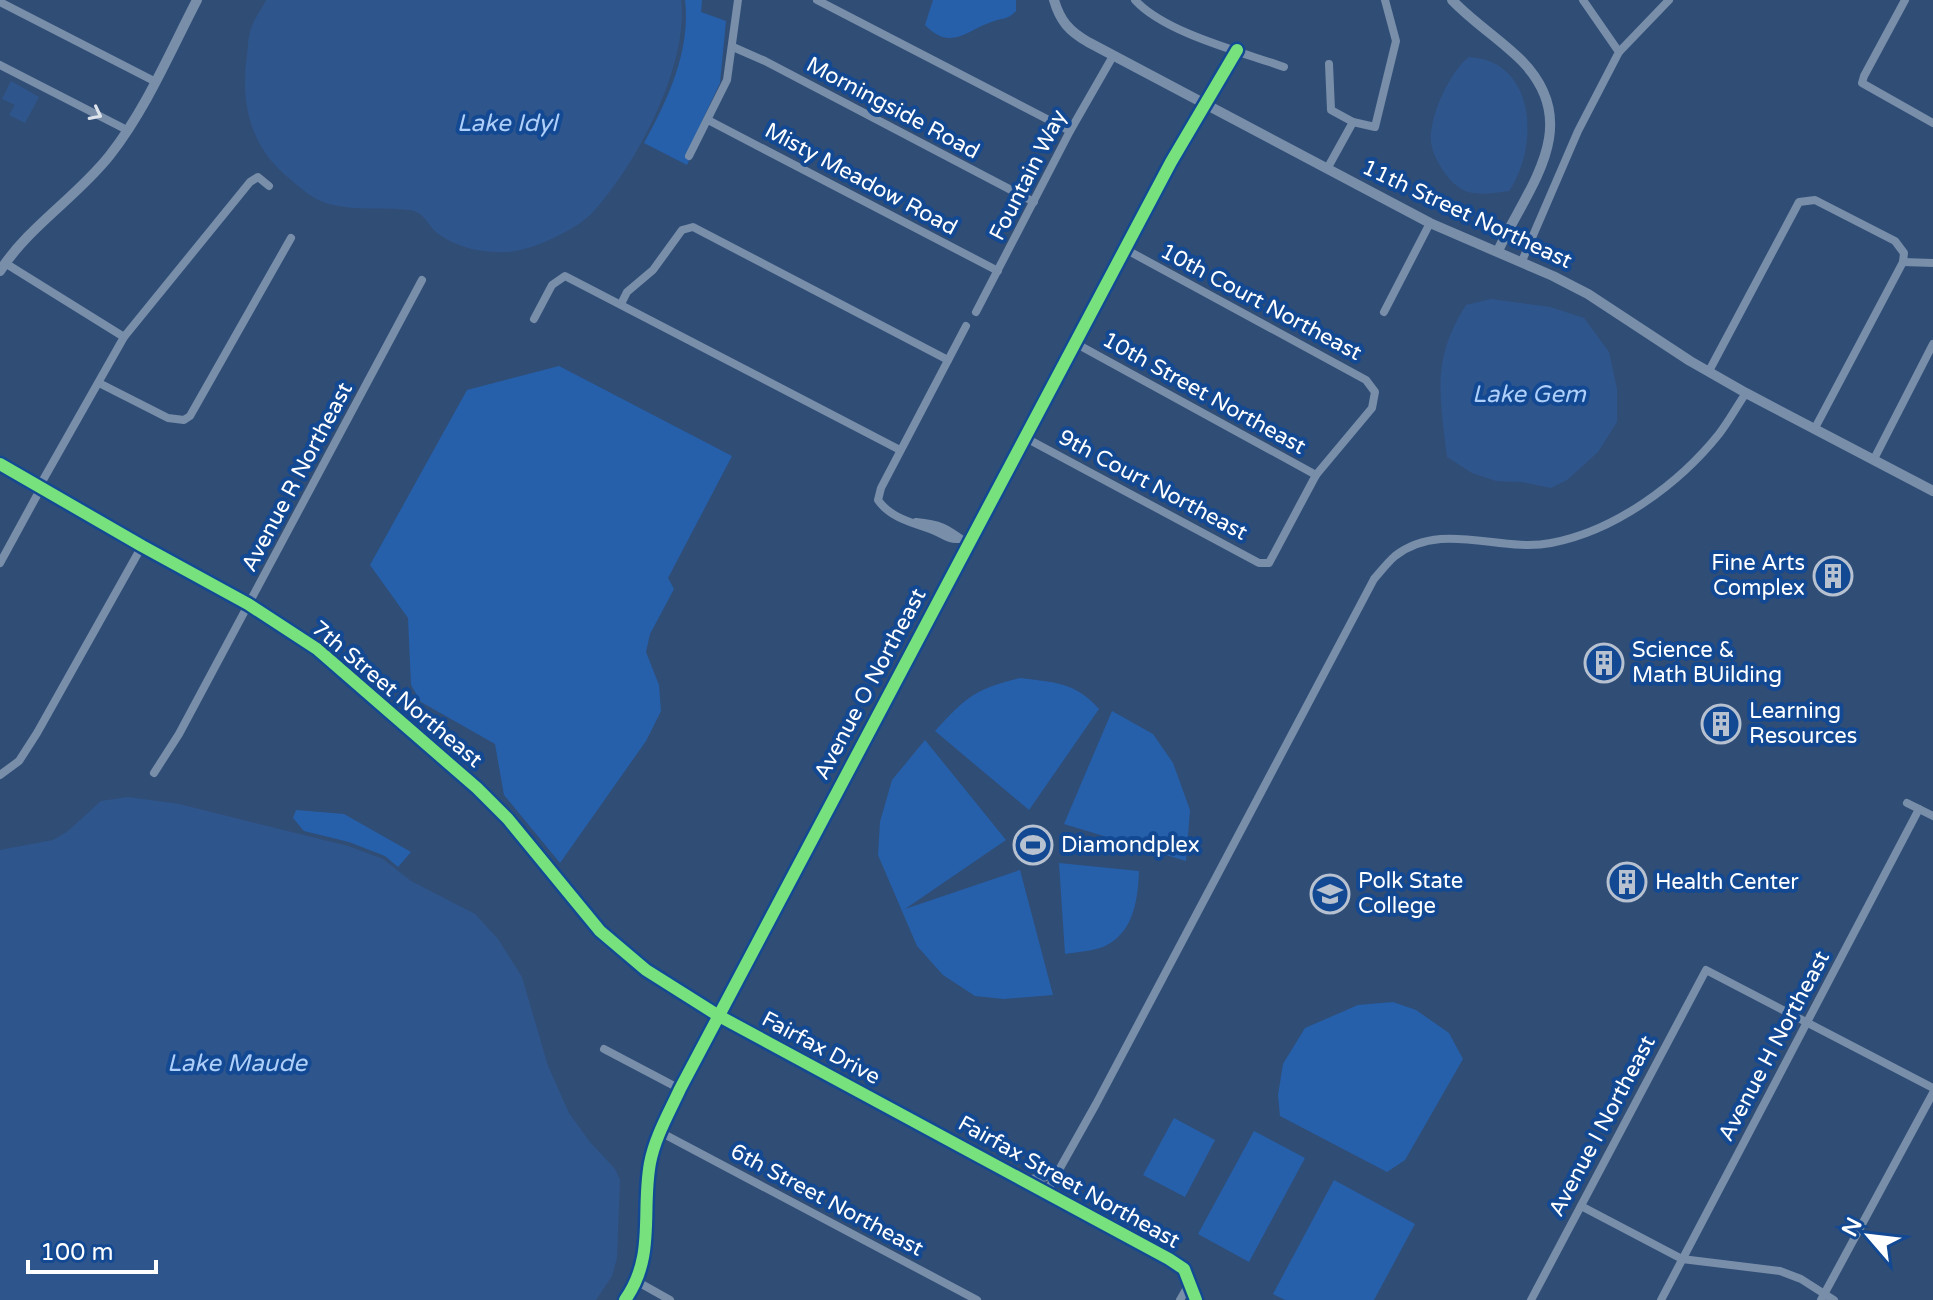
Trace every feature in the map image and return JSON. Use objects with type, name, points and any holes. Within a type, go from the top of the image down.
[{"type":"street","points":[[124,337],[3,267],[96,171],[127,130],[197,0]]},
{"type":"street","points":[[689,156],[727,80],[738,0]]},
{"type":"street","points":[[817,0],[1070,131]]},
{"type":"street","points":[[1054,0],[1058,14]]},
{"type":"street","points":[[1058,14],[1065,0]]},
{"type":"street","points":[[1135,0],[1146,10],[1196,37],[1284,67]]},
{"type":"street","points":[[1329,64],[1331,110],[1353,122],[1375,127],[1396,41],[1385,0]]},
{"type":"street","points":[[1452,0],[1511,51],[1534,76],[1547,101],[1551,124],[1543,165],[1498,251]]},
{"type":"street","points":[[1583,0],[1619,52]]},
{"type":"street","points":[[1522,261],[1578,131],[1619,52],[1669,0]]},
{"type":"street","points":[[1905,0],[1862,83],[1933,123]]},
{"type":"street","points":[[0,2],[154,81]]},
{"type":"street","name":"11th Street Northeast","points":[[1058,14],[1073,33],[1113,56],[1430,223],[1522,261],[1588,294],[1746,393],[1932,489]]},
{"type":"street","name":"Morningside Road","points":[[733,47],[1034,202]]},
{"type":"street","points":[[1203,103],[1237,50]]},
{"type":"street","name":"Fountain Way","points":[[976,312],[1070,131],[1113,56]]},
{"type":"street","points":[[0,65],[127,130]]},
{"type":"street","name":"Avenue O Northeast","points":[[625,1300],[638,1282],[647,1245],[651,1159],[680,1089],[964,541],[1024,437],[1203,103]]},
{"type":"street","name":"Misty Meadow Road","points":[[708,120],[998,271]]},
{"type":"street","points":[[1327,169],[1353,122]]},
{"type":"street","points":[[0,563],[124,337],[250,182],[258,177],[269,186]]},
{"type":"street","points":[[1709,371],[1799,202],[1815,200],[1895,241],[1904,253],[1903,262],[1815,428]]},
{"type":"street","points":[[1384,312],[1430,223]]},
{"type":"street","points":[[621,304],[627,292],[653,270],[682,230],[693,227],[948,360]]},
{"type":"street","points":[[99,383],[173,421],[190,416],[291,238]]},
{"type":"street","name":"10th Court Northeast","points":[[1125,249],[1366,380],[1375,392],[1372,408],[1316,475]]},
{"type":"street","points":[[1903,262],[1933,263]]},
{"type":"street","points":[[534,319],[552,285],[565,276],[900,450]]},
{"type":"street","name":"Avenue R Northeast","points":[[154,773],[179,734],[422,280]]},
{"type":"street","points":[[964,541],[941,525],[911,523],[883,508],[878,500],[900,450],[966,326]]},
{"type":"street","name":"10th Street Northeast","points":[[1075,343],[1316,475]]},
{"type":"street","points":[[1874,459],[1933,344]]},
{"type":"street","points":[[1046,1193],[1104,1090],[1374,579],[1396,556],[1419,543],[1448,537],[1518,545],[1550,543],[1585,533],[1626,513],[1693,462],[1719,434],[1746,393]]},
{"type":"street","name":"9th Court Northeast","points":[[1024,437],[1259,563],[1269,563],[1316,475]]},
{"type":"street","name":"7th Street Northeast","points":[[0,464],[248,604],[317,649],[477,788],[508,819],[613,944],[646,970],[719,1016]]},
{"type":"street","points":[[0,775],[19,761],[31,742],[142,546]]},
{"type":"street","points":[[1907,803],[1933,816]]},
{"type":"street","name":"Avenue H Northeast","points":[[1661,1300],[1919,809]]},
{"type":"street","name":"Avenue I Northeast","points":[[1531,1300],[1706,970],[1807,1023]]},
{"type":"street","name":"Fairfax Drive","points":[[719,1016],[905,1116]]},
{"type":"street","points":[[1807,1023],[1933,1091],[1822,1296]]},
{"type":"street","points":[[604,1049],[680,1089]]},
{"type":"street","name":"Fairfax Street Northeast","points":[[905,1116],[1169,1259],[1184,1269],[1191,1281]]},
{"type":"street","name":"6th Street Northeast","points":[[660,1132],[977,1300]]},
{"type":"street","points":[[1025,1182],[1057,1173]]},
{"type":"street","points":[[1581,1206],[1682,1259],[1780,1271],[1834,1300]]},
{"type":"street","points":[[1180,1300],[1191,1281]]},
{"type":"street","points":[[1191,1281],[1196,1300]]},
{"type":"street","points":[[638,1282],[670,1300]]},
{"type":"shaded area","points":[[685,0],[702,0],[701,12],[726,21],[720,83],[702,121],[687,165],[644,143],[676,74],[684,37]]},
{"type":"shaded area","points":[[933,0],[1016,0],[1016,11],[959,36],[943,37],[925,25]]},
{"type":"shaded area","points":[[559,366],[732,456],[668,578],[674,589],[650,634],[646,652],[659,685],[661,711],[646,741],[560,863],[504,795],[495,744],[421,702],[411,685],[408,618],[370,565],[467,390]]},
{"type":"shaded area","points":[[1020,678],[1072,688],[1099,709],[1029,810],[935,731],[972,696]]},
{"type":"shaded area","points":[[1112,711],[1153,734],[1173,763],[1190,810],[1186,861],[1064,824]]},
{"type":"shaded area","points":[[925,740],[1006,840],[905,909],[1020,870],[1053,995],[1004,999],[975,996],[943,975],[917,946],[878,855],[880,822],[892,780]]},
{"type":"shaded area","points":[[296,810],[344,814],[411,852],[398,867],[385,856],[349,842],[304,831],[293,818]]},
{"type":"shaded area","points":[[1059,863],[1139,871],[1132,915],[1113,941],[1103,947],[1065,954]]},
{"type":"shaded area","points":[[1393,1002],[1416,1010],[1449,1033],[1463,1059],[1405,1160],[1387,1172],[1280,1116],[1278,1095],[1283,1064],[1305,1028],[1358,1005]]},
{"type":"shaded area","points":[[1174,1118],[1215,1140],[1185,1197],[1143,1175]]},
{"type":"shaded area","points":[[1254,1131],[1305,1158],[1249,1262],[1198,1234]]},
{"type":"shaded area","points":[[1334,1180],[1415,1224],[1374,1300],[1285,1300],[1273,1294]]},
{"type":"water","name":"Lake Idyl","points":[[266,0],[681,0],[681,26],[677,54],[656,113],[626,169],[592,213],[564,233],[539,244],[516,251],[488,252],[461,246],[445,238],[415,211],[336,206],[321,201],[277,168],[251,124],[245,91],[250,33]]},
{"type":"water","points":[[1469,57],[1491,62],[1508,73],[1526,109],[1525,152],[1519,173],[1509,191],[1465,191],[1445,174],[1432,147],[1433,120],[1442,95]]},
{"type":"water","points":[[11,81],[39,97],[25,123],[9,115],[15,105],[2,99]]},
{"type":"water","name":"Lake Gem","points":[[1491,299],[1550,307],[1584,318],[1609,352],[1617,389],[1617,422],[1598,452],[1567,480],[1551,488],[1496,481],[1472,473],[1447,457],[1441,379],[1447,343],[1466,305]]},
{"type":"water","name":"Lake Maude","points":[[128,797],[179,804],[348,846],[383,859],[411,881],[475,914],[498,939],[522,977],[548,1066],[569,1113],[615,1169],[620,1180],[617,1258],[612,1276],[596,1300],[0,1300],[0,850],[53,840],[68,831],[101,801]]},
{"type":"cycle path","points":[[625,1300],[641,1267],[652,1153],[680,1089],[1171,162],[1237,50]]},
{"type":"cycle path","points":[[0,464],[248,604],[317,649],[477,788],[508,819],[600,931],[646,970],[719,1016],[1169,1259],[1184,1269],[1196,1300]]},
{"type":"place","name":"Fine Arts Complex","points":[[1833,576]]},
{"type":"place","name":"Science & Math BUilding","points":[[1604,663]]},
{"type":"place","name":"Learning Resources","points":[[1721,724]]},
{"type":"place","name":"Diamondplex","points":[[1033,845]]},
{"type":"place","name":"Health Center","points":[[1627,882]]},
{"type":"place","name":"Polk State College","points":[[1330,894]]}]
